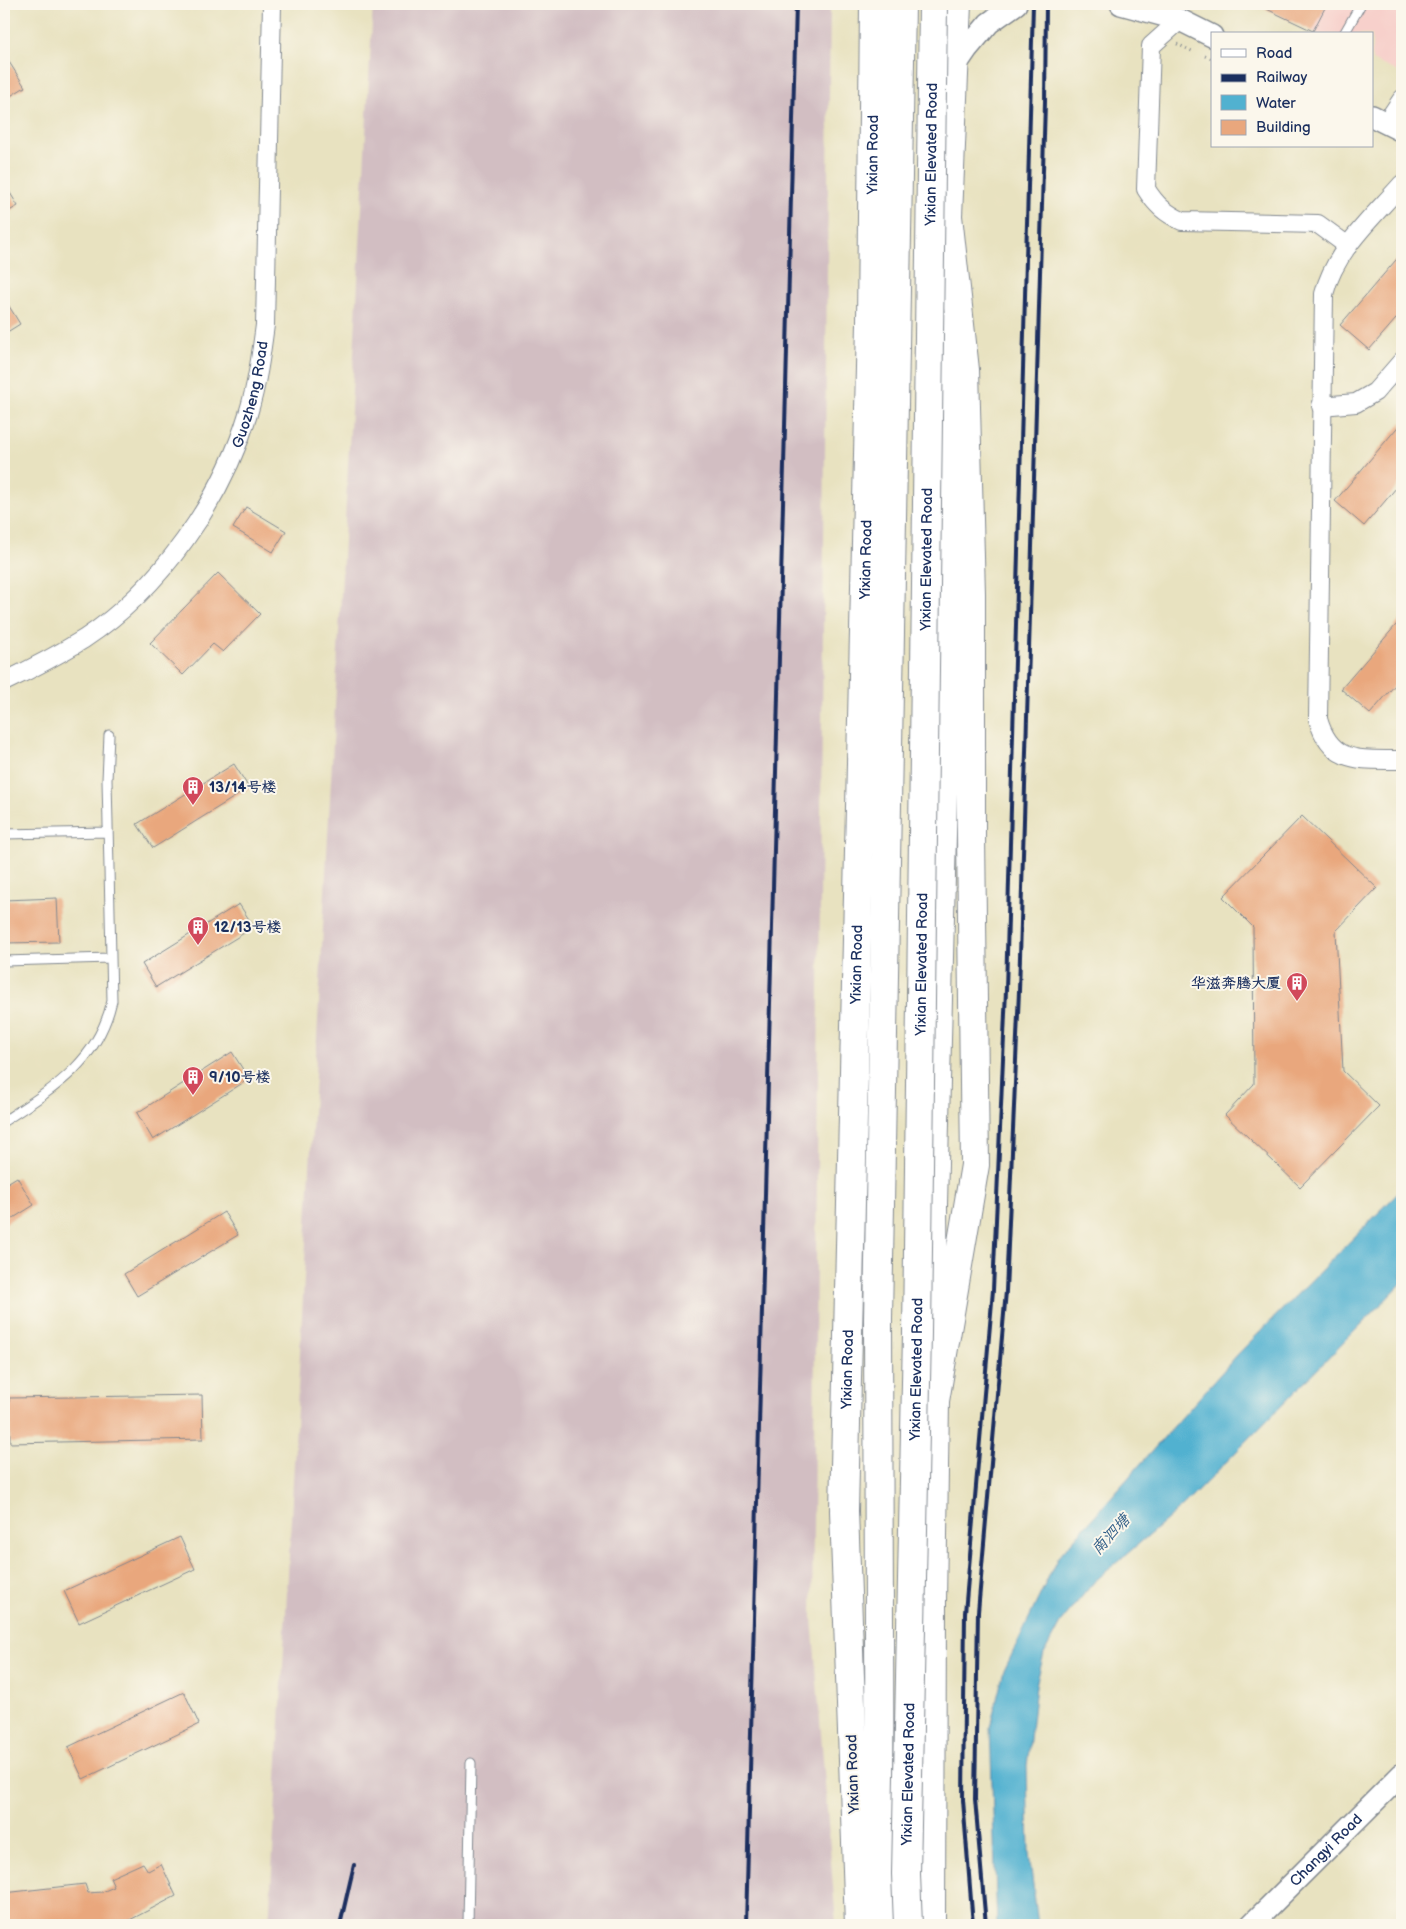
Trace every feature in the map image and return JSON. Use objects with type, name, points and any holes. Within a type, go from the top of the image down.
[{"type":"main road","name":"Yixian Road","points":[[859,1925],[844,1511],[871,323],[874,4]]},
{"type":"main road","name":"Yixian Elevated Road","points":[[880,1925],[878,1320],[901,4]]},
{"type":"main road","name":"Yixian Elevated Road","points":[[908,1925],[906,1874],[917,1342],[932,4]]},
{"type":"main road","points":[[932,4],[907,1214],[935,1401]]},
{"type":"main road","points":[[935,1401],[975,1164],[971,835],[971,594],[965,370],[948,216],[956,4]]},
{"type":"main road","points":[[930,285],[946,379],[949,545],[933,1205],[935,1401],[931,1925]]},
{"type":"street","name":"Guozheng Road","points":[[4,682],[43,663],[85,638],[130,602],[157,574],[188,535],[213,496],[233,456],[248,414],[258,373],[265,325],[272,4]]},
{"type":"street","points":[[954,68],[989,23],[1016,4]]},
{"type":"street","points":[[1121,4],[1146,7],[1180,20],[1211,36]]},
{"type":"street","points":[[1180,20],[1151,46],[1146,189],[1156,205],[1182,221],[1318,224],[1348,246]]},
{"type":"street","points":[[1387,124],[1402,99]]},
{"type":"street","points":[[1402,184],[1348,246],[1328,278],[1324,294],[1318,719],[1322,732],[1329,743],[1341,755],[1360,759],[1402,760]]},
{"type":"street","points":[[1321,406],[1356,403],[1374,392],[1402,361]]},
{"type":"street","name":"Changyi Road","points":[[1251,1925],[1402,1774]]},
{"type":"lane","points":[[1345,32],[1361,4]]},
{"type":"lane","points":[[4,1122],[38,1099],[76,1068],[96,1044],[107,1020],[112,1001],[107,780],[109,735]]},
{"type":"lane","points":[[4,834],[108,832]]},
{"type":"lane","points":[[4,961],[111,958]]},
{"type":"lane","points":[[468,1925],[471,1763]]},
{"type":"shaded area","points":[[373,4],[830,4],[812,1618],[836,1925],[269,1925]]},
{"type":"shaded area","points":[[1256,4],[1402,4],[1402,69],[1400,73],[1374,61],[1374,32],[1314,32]]},
{"type":"water","name":"南泗塘","points":[[1402,1189],[1402,1283],[1183,1506],[1094,1582],[1060,1623],[1044,1653],[1036,1686],[1027,1766],[1029,1853],[1038,1925],[997,1925],[990,1727],[1004,1671],[1058,1557],[1238,1354]]},
{"type":"building","points":[[1256,4],[1327,4],[1313,31]]},
{"type":"building","points":[[4,54],[25,87],[4,100]]},
{"type":"building","points":[[4,183],[18,206],[4,214]]},
{"type":"building","points":[[1402,253],[1402,312],[1369,350],[1340,325]]},
{"type":"building","points":[[4,298],[20,324],[4,334]]},
{"type":"building","points":[[1402,422],[1402,481],[1364,526],[1335,501]]},
{"type":"building","points":[[246,507],[286,531],[273,552],[233,528]]},
{"type":"building","points":[[218,573],[260,614],[223,652],[213,644],[183,675],[150,643]]},
{"type":"building","points":[[1402,618],[1402,677],[1370,714],[1341,689]]},
{"type":"building","points":[[4,764],[6,764],[8,808],[4,808]]},
{"type":"building","name":"13/14号楼","points":[[234,764],[249,788],[153,848],[137,824]]},
{"type":"building","points":[[1302,816],[1377,888],[1336,931],[1343,1071],[1379,1106],[1300,1187],[1225,1115],[1254,1084],[1253,927],[1223,897]]},
{"type":"building","points":[[57,898],[59,942],[4,943],[4,900]]},
{"type":"building","name":"12/13号楼","points":[[239,904],[254,927],[156,987],[142,964]]},
{"type":"building","name":"9/10号楼","points":[[232,1052],[249,1079],[153,1140],[137,1113]]},
{"type":"building","points":[[17,1177],[34,1205],[4,1224],[4,1185]]},
{"type":"building","points":[[224,1212],[238,1235],[137,1296],[124,1274]]},
{"type":"building","points":[[202,1395],[203,1439],[10,1443],[9,1398]]},
{"type":"building","points":[[180,1537],[195,1569],[79,1623],[64,1591]]},
{"type":"building","points":[[184,1692],[199,1724],[83,1779],[68,1747]]},
{"type":"building","points":[[143,1863],[148,1871],[161,1864],[176,1896],[124,1923],[117,1925],[4,1925],[4,1893],[85,1884],[88,1893],[102,1892],[114,1887],[110,1878]]},
{"type":"railway","points":[[746,1925],[796,4]]},
{"type":"railway","points":[[973,1925],[963,1800],[965,1613],[993,1290],[1006,990],[1033,4]]},
{"type":"railway","points":[[986,1925],[975,1799],[978,1612],[1006,1291],[1019,991],[1045,102],[1046,4]]},
{"type":"railway","points":[[340,1925],[354,1865]]},
{"type":"place","name":"13/14号楼","points":[[193,806]]},
{"type":"place","name":"12/13号楼","points":[[198,946]]},
{"type":"place","name":"华滋奔腾大厦","points":[[1297,1002]]},
{"type":"place","name":"9/10号楼","points":[[193,1096]]}]
